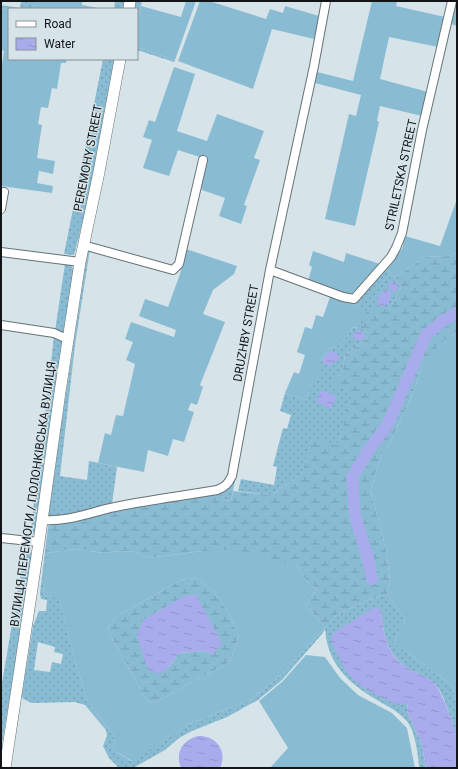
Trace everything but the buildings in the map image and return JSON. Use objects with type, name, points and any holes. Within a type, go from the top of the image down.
[{"type":"main road","name":"PEREMOHY STREET","points":[[80,262],[100,172],[120,60]]},
{"type":"main road","name":"ВУЛИЦЯ ПЕРЕМОГИ / ПОЛОНКІВСЬКА ВУЛИЦЯ","points":[[5,768],[6,753],[40,542],[60,392],[80,262]]},
{"type":"street","name":"DRUZHBY STREET","points":[[43,520],[62,520],[114,507],[217,490],[224,488],[232,476],[270,270],[314,66],[326,1]]},
{"type":"street","name":"STRILETSKA STREET","points":[[270,270],[343,298],[354,299],[391,257],[402,233],[422,130],[452,1]]},
{"type":"street","points":[[83,245],[173,270],[177,268],[203,160]]},
{"type":"street","points":[[1,210],[4,192]]},
{"type":"street","points":[[1,252],[80,262]]},
{"type":"street","points":[[1,325],[54,333],[69,340]]},
{"type":"street","points":[[1,538],[40,542]]},
{"type":"green space","points":[[21,1],[32,1],[32,5],[41,6],[41,8],[20,8]]},
{"type":"green space","points":[[32,1],[82,1],[82,5],[98,8],[41,8],[41,6],[31,5]]},
{"type":"green space","points":[[115,1],[126,1],[124,8],[114,8]]},
{"type":"green space","points":[[134,1],[142,1],[138,19],[138,8],[133,8]]},
{"type":"green space","points":[[186,1],[196,1],[175,60],[138,47],[138,19],[141,6],[181,17]]},
{"type":"green space","points":[[200,1],[209,1],[266,19],[270,9],[283,13],[285,6],[319,16],[314,39],[272,29],[253,89],[178,61]]},
{"type":"green space","points":[[372,1],[397,1],[396,6],[445,17],[438,47],[389,37],[380,79],[428,92],[422,116],[380,106],[377,121],[379,122],[355,226],[325,219],[349,114],[356,116],[361,95],[315,83],[317,72],[353,81]]},
{"type":"green space","points":[[457,1],[457,26],[451,24]]},
{"type":"green space","points":[[1,5],[20,8],[8,8],[8,10],[1,8]]},
{"type":"green space","points":[[1,8],[8,10],[8,60],[67,60],[66,63],[61,63],[57,89],[52,88],[48,108],[41,107],[38,124],[42,125],[37,158],[55,161],[53,174],[39,171],[37,183],[53,186],[52,193],[1,186],[1,71],[4,51],[1,50]]},
{"type":"green space","points":[[138,47],[175,60],[174,62],[138,50]]},
{"type":"green space","points":[[103,60],[115,60],[96,171],[74,255],[64,254]]},
{"type":"green space","points":[[174,67],[195,74],[177,131],[207,141],[217,114],[264,131],[254,158],[260,160],[244,205],[247,206],[241,224],[219,216],[225,198],[202,190],[201,185],[206,159],[178,150],[169,176],[143,168],[152,140],[143,137],[149,120],[155,122]]},
{"type":"green space","points":[[457,199],[457,253],[449,256],[425,257],[395,277],[385,268],[402,249],[405,236],[440,246]]},
{"type":"green space","points":[[90,249],[75,345],[60,476],[87,480],[89,461],[117,467],[112,504],[84,513],[47,517],[88,250]]},
{"type":"green space","points":[[186,249],[237,266],[234,274],[213,290],[203,314],[225,322],[200,385],[203,387],[197,405],[191,403],[188,410],[194,412],[184,442],[173,439],[168,456],[148,450],[144,472],[98,463],[105,433],[111,435],[116,415],[123,416],[135,364],[126,360],[133,342],[125,339],[131,322],[174,337],[176,330],[139,316],[145,299],[168,307],[180,274]]},
{"type":"green space","points":[[313,251],[344,262],[346,253],[380,264],[353,295],[348,296],[308,281],[312,267],[309,265]]},
{"type":"green space","points":[[457,253],[457,332],[453,334],[423,364],[413,393],[391,441],[380,458],[371,490],[387,554],[390,583],[387,594],[369,600],[338,614],[325,628],[306,605],[317,589],[307,582],[297,566],[203,551],[147,558],[136,552],[120,551],[104,553],[75,549],[47,553],[51,523],[114,509],[223,492],[222,500],[231,501],[233,491],[271,495],[302,474],[312,438],[337,446],[353,392],[331,384],[342,373],[345,355],[367,338],[365,330],[360,329],[368,307],[389,310],[401,287],[395,277],[425,257],[449,256]]},
{"type":"green space","points":[[65,264],[70,264],[75,271],[66,335],[55,331]]},
{"type":"green space","points":[[385,268],[395,277],[401,287],[389,310],[361,329],[365,330],[367,338],[345,355],[342,373],[332,384],[354,392],[337,447],[312,439],[302,474],[271,495],[238,491],[241,479],[274,485],[277,467],[273,466],[283,428],[287,429],[291,415],[280,411],[285,393],[306,400],[313,379],[317,381],[320,362],[328,350],[344,341],[353,327],[357,328],[364,308],[330,297],[330,295]]},
{"type":"green space","points":[[330,297],[365,308],[358,328],[353,327],[344,341],[328,350],[320,362],[322,366],[317,381],[313,380],[306,400],[285,393],[294,372],[299,374],[305,355],[297,352],[305,327],[312,329],[316,315],[323,317]]},
{"type":"green space","points":[[457,332],[457,704],[452,685],[394,643],[405,620],[387,594],[390,583],[387,554],[371,490],[380,458],[391,441],[413,393],[423,364],[441,342]]},
{"type":"green space","points":[[54,336],[60,338],[63,344],[49,455],[44,459],[40,459]]},
{"type":"green space","points":[[240,444],[242,444],[231,501],[222,500],[223,492]]},
{"type":"green space","points":[[39,463],[44,463],[46,468],[38,528],[33,535],[30,536]]},
{"type":"green space","points":[[51,523],[44,595],[59,598],[87,701],[115,737],[113,750],[131,761],[189,724],[252,699],[283,673],[338,614],[369,600],[387,594],[405,620],[394,643],[452,685],[457,704],[457,740],[448,710],[438,688],[428,678],[407,668],[394,656],[390,650],[383,628],[381,611],[333,633],[408,702],[407,711],[422,745],[426,768],[419,768],[415,740],[408,722],[398,713],[360,689],[343,674],[331,654],[325,629],[282,680],[258,700],[227,717],[192,731],[179,738],[165,750],[133,768],[119,768],[109,758],[103,746],[107,736],[106,730],[85,705],[75,702],[32,703],[23,699],[22,695],[33,626],[39,611],[46,611],[47,600],[41,599],[40,593],[48,527]],"holes":[[[38,642],[55,647],[54,652],[63,654],[61,664],[52,662],[50,672],[34,670]]]},
{"type":"green space","points":[[25,547],[32,554],[33,559],[1,745],[1,689]]},
{"type":"green space","points":[[75,549],[104,553],[120,551],[136,552],[147,558],[203,551],[231,550],[248,552],[297,566],[307,582],[317,589],[306,605],[325,628],[283,673],[252,699],[189,724],[132,761],[113,750],[115,737],[87,701],[59,599],[44,595],[47,553]],"holes":[[[197,578],[214,592],[228,611],[239,636],[230,662],[154,703],[147,701],[107,629],[116,617],[181,580]]]},
{"type":"green space","points":[[197,578],[214,592],[228,611],[239,636],[230,662],[154,703],[147,701],[107,629],[116,617],[181,580]],"holes":[[[196,595],[213,654],[203,651],[179,653],[167,669]]]},
{"type":"green space","points":[[306,655],[325,657],[340,678],[358,695],[392,713],[407,728],[415,768],[270,768],[288,748],[259,701],[283,681]]},
{"type":"water","points":[[392,281],[398,285],[395,292],[389,289],[389,282]]},
{"type":"water","points":[[386,290],[392,294],[388,305],[378,306],[377,301],[379,296]]},
{"type":"water","points":[[360,330],[365,336],[364,339],[359,340],[353,338],[354,332]]},
{"type":"water","points":[[332,351],[338,354],[340,359],[330,365],[324,364],[322,361],[327,354]]},
{"type":"water","points":[[322,390],[337,397],[331,409],[316,401]]},
{"type":"water","points":[[196,595],[222,643],[213,654],[203,651],[179,653],[167,669],[158,674],[147,668],[137,636],[143,620],[184,596]]},
{"type":"water","points":[[375,607],[381,611],[385,636],[395,658],[401,664],[433,682],[440,692],[448,709],[456,735],[457,768],[426,768],[422,745],[407,711],[408,702],[400,705],[368,690],[352,678],[340,660],[331,641],[333,633]]},
{"type":"water","points":[[198,736],[210,738],[219,745],[222,756],[220,768],[181,768],[179,757],[181,748],[192,738]]},
{"type":"waterway","points":[[372,579],[367,555],[355,516],[352,478],[368,451],[388,424],[426,335],[444,320],[457,313]]}]
